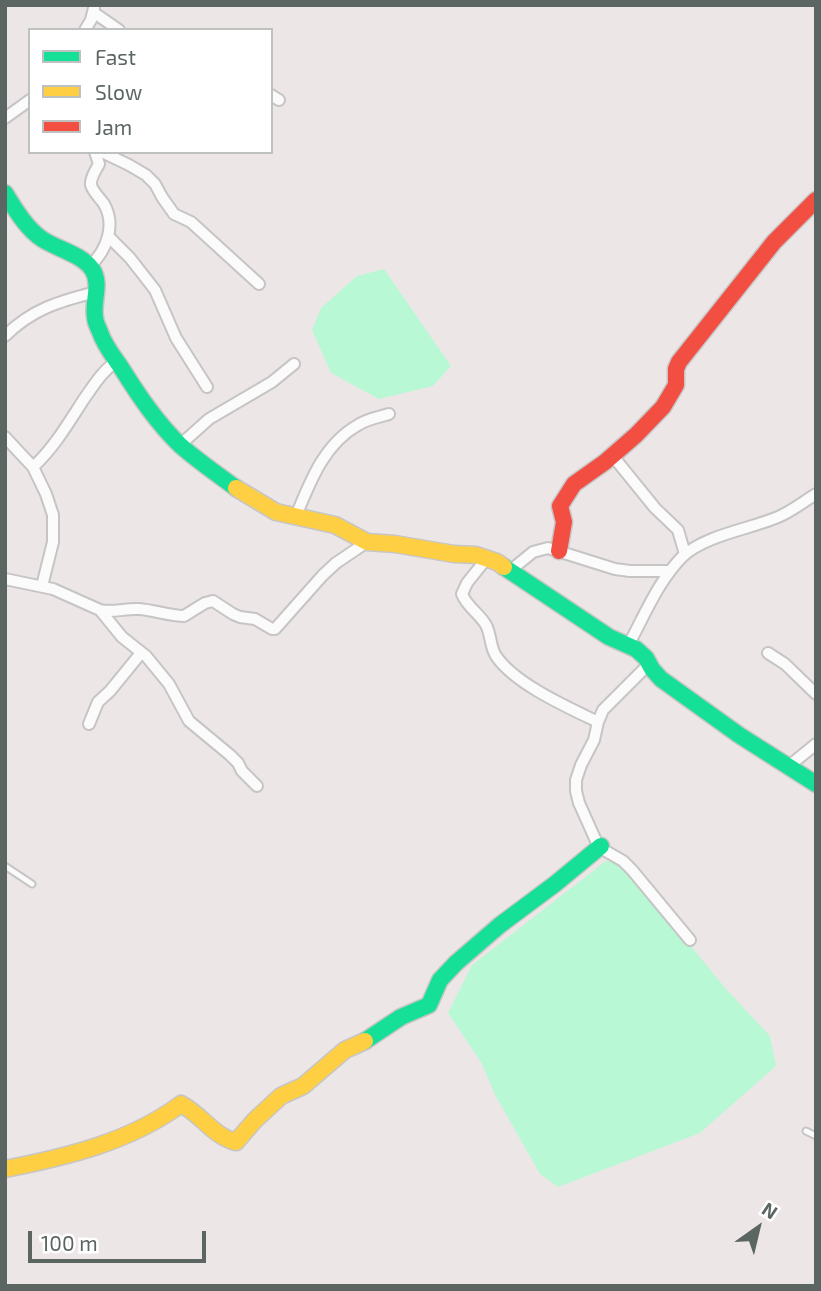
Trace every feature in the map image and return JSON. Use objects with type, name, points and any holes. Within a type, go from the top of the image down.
[{"type":"street","points":[[86,28],[94,9],[117,28]]},
{"type":"street","points":[[5,118],[28,101]]},
{"type":"street","points":[[90,265],[103,251],[108,236],[105,206],[91,186],[99,164],[96,154]]},
{"type":"street","points":[[106,154],[146,175],[174,214],[191,222],[259,284]]},
{"type":"street","points":[[5,193],[39,237],[90,265],[95,274],[94,320],[101,336],[146,406],[180,445],[204,465],[276,512],[341,527],[367,542],[396,544],[498,562],[609,637],[629,644],[641,653],[661,679],[718,721],[816,784]]},
{"type":"street","points":[[559,551],[565,522],[561,510],[562,502],[574,484],[596,470],[663,407],[676,385],[679,362],[774,242],[816,200]]},
{"type":"street","points":[[108,236],[130,258],[155,290],[176,338],[207,387]]},
{"type":"street","points":[[5,336],[33,313],[67,299],[96,292]]},
{"type":"street","points":[[33,467],[59,437],[100,377],[117,361]]},
{"type":"street","points":[[180,445],[209,419],[272,382],[294,364]]},
{"type":"street","points":[[296,516],[320,463],[337,441],[358,424],[389,414]]},
{"type":"street","points":[[5,437],[33,467],[53,515],[52,542],[42,586]]},
{"type":"street","points":[[612,455],[655,508],[678,530],[685,554]]},
{"type":"street","points":[[629,644],[670,571],[685,554],[730,533],[781,516],[816,494]]},
{"type":"street","points":[[5,579],[53,589],[107,612],[125,608],[184,616],[213,601],[233,614],[255,619],[275,629],[323,575],[367,542]]},
{"type":"street","points":[[511,570],[540,549],[548,548],[615,569],[670,571]]},
{"type":"street","points":[[487,558],[467,583],[462,594],[468,606],[487,627],[498,659],[529,685],[598,722]]},
{"type":"street","points":[[100,610],[122,637],[152,662],[169,684],[189,721],[230,755],[257,786]]},
{"type":"street","points":[[89,724],[98,702],[141,653]]},
{"type":"street","points":[[768,653],[785,664],[816,694]]},
{"type":"street","points":[[649,664],[603,710],[594,740],[578,771],[576,791],[588,825],[601,846],[632,870],[690,940]]},
{"type":"street","points":[[789,766],[816,744]]},
{"type":"street","points":[[5,1169],[41,1162],[125,1137],[162,1119],[181,1104],[219,1135],[236,1142],[281,1096],[303,1086],[345,1050],[429,1004],[440,981],[456,963],[601,846]]},
{"type":"lane","points":[[5,866],[32,884]]},
{"type":"lane","points":[[806,1131],[816,1136]]},
{"type":"shaded area","points":[[384,269],[451,366],[433,386],[379,399],[331,373],[312,330],[321,308],[357,276]]},
{"type":"shaded area","points":[[606,861],[619,862],[637,880],[726,989],[770,1036],[776,1066],[700,1133],[558,1187],[540,1174],[495,1095],[482,1064],[448,1013],[472,965]]},
{"type":"traffic: fast","points":[[5,193],[36,235],[82,259],[92,269],[97,287],[94,311],[96,321],[110,351],[149,409],[172,437],[236,488]]},
{"type":"traffic: fast","points":[[504,567],[609,637],[636,649],[661,679],[739,735],[816,784]]},
{"type":"traffic: fast","points":[[365,1041],[401,1017],[429,1005],[440,980],[456,963],[601,846]]},
{"type":"traffic: slow","points":[[236,488],[276,512],[335,525],[367,542],[476,555],[504,567]]},
{"type":"traffic: slow","points":[[5,1169],[74,1153],[119,1138],[181,1104],[221,1135],[236,1142],[281,1096],[303,1086],[345,1050],[365,1041]]},
{"type":"traffic: jam","points":[[559,551],[564,522],[560,506],[574,484],[605,462],[663,407],[676,385],[679,362],[774,242],[816,200]]}]
